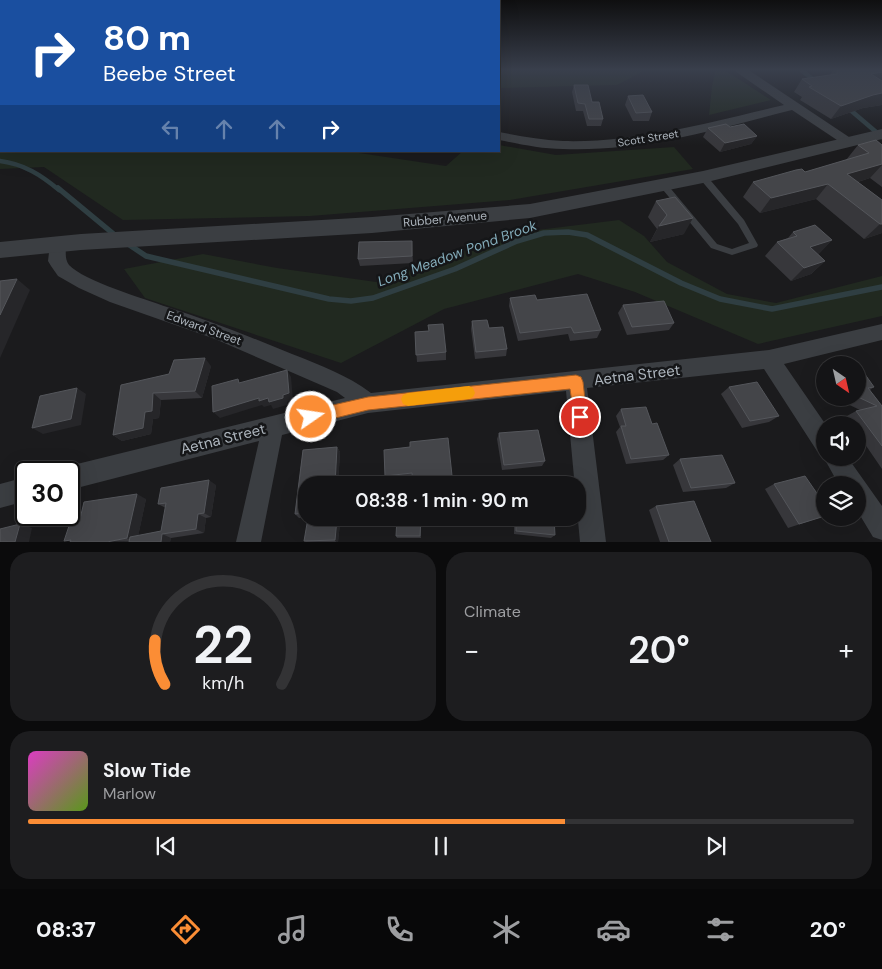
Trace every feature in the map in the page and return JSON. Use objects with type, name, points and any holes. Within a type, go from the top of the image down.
[{"type":"street","points":[[776,94],[794,106],[865,138]]},
{"type":"street","name":"Scott Street","points":[[500,136],[563,145],[629,142],[706,128],[794,106]]},
{"type":"street","name":"Rubber Avenue","points":[[0,250],[81,242],[464,218],[530,211],[703,177],[865,138]]},
{"type":"street","name":"Edward Street","points":[[58,244],[57,261],[64,271],[85,283],[116,297],[221,333],[344,385],[368,403]]},
{"type":"street","name":"Aetna Street","points":[[80,475],[368,403],[576,382],[769,359],[882,332]]},
{"type":"street","points":[[769,359],[816,430]]},
{"type":"street","points":[[576,382],[593,542]]},
{"type":"street","points":[[248,542],[273,426]]},
{"type":"street","points":[[0,496],[15,492]]},
{"type":"street","points":[[866,503],[882,528]]},
{"type":"lane","points":[[663,185],[714,246],[732,252],[754,246],[741,222],[703,177]]},
{"type":"shaded area","points":[[711,94],[762,94],[771,100],[709,115]]},
{"type":"shaded area","points":[[500,145],[556,155],[674,147],[693,169],[510,200],[310,216],[123,220],[44,167],[0,169],[0,152],[353,152],[446,166],[462,152],[500,152]]},
{"type":"shaded area","points":[[619,220],[644,236],[667,262],[727,294],[776,303],[882,276],[882,316],[758,344],[635,292],[578,274],[444,309],[341,363],[145,298],[124,269],[203,254],[277,268],[376,282],[513,233]]},
{"type":"building","points":[[576,94],[590,94],[592,102],[599,102],[603,119],[589,119],[585,104],[578,103]]},
{"type":"building","points":[[821,94],[876,94],[873,95],[841,106]]},
{"type":"building","points":[[643,95],[652,112],[636,113],[628,96]]},
{"type":"building","points":[[726,124],[730,127],[744,124],[757,136],[725,143],[708,128]]},
{"type":"building","points":[[876,140],[882,145],[882,164],[847,174],[882,200],[882,224],[828,184],[771,198],[753,182],[796,170],[802,169],[805,172],[869,153],[858,145]]},
{"type":"building","points":[[675,197],[693,218],[659,226],[667,215],[656,201]]},
{"type":"building","points":[[815,225],[832,240],[810,247],[825,261],[804,268],[777,242],[797,236],[793,232]]},
{"type":"building","points":[[412,241],[412,256],[358,259],[359,242]]},
{"type":"building","points":[[17,279],[0,315],[0,281]]},
{"type":"building","points":[[587,294],[601,330],[574,333],[571,327],[520,333],[510,298],[535,295],[537,300]]},
{"type":"building","points":[[664,301],[674,323],[632,327],[623,305]]},
{"type":"building","points":[[487,320],[489,328],[503,327],[507,349],[476,352],[472,321]]},
{"type":"building","points":[[443,324],[446,352],[416,355],[415,332],[429,331],[428,325]]},
{"type":"building","points":[[205,358],[195,391],[153,393],[152,411],[145,412],[143,428],[113,435],[121,385],[169,374],[174,360]]},
{"type":"building","points":[[287,370],[289,393],[283,395],[283,398],[269,402],[268,398],[259,401],[259,398],[213,412],[212,386],[238,379],[239,383]]},
{"type":"building","points":[[866,376],[874,387],[868,388],[882,406],[882,446],[866,424],[866,416],[860,416],[856,411],[877,406],[866,401]]},
{"type":"building","points":[[757,382],[779,416],[750,421],[729,387]]},
{"type":"building","points":[[77,388],[71,419],[32,428],[40,396]]},
{"type":"building","points":[[646,407],[652,424],[657,423],[669,455],[631,459],[621,426],[626,426],[621,409]]},
{"type":"building","points":[[538,430],[545,461],[504,465],[499,433]]},
{"type":"building","points":[[448,438],[452,476],[412,476],[412,473],[385,476],[384,450],[410,447],[410,442]]},
{"type":"building","points":[[337,447],[335,476],[300,476],[303,450]]},
{"type":"building","points":[[722,455],[735,483],[691,488],[680,459]]},
{"type":"building","points":[[805,476],[816,492],[816,519],[799,524],[774,484]]},
{"type":"building","points":[[209,480],[204,513],[198,514],[196,529],[162,534],[161,542],[129,542],[130,537],[161,531],[166,503],[158,504],[161,488]]},
{"type":"building","points":[[298,490],[298,514],[295,514]]},
{"type":"building","points":[[137,494],[127,538],[107,542],[64,541],[69,526],[80,526],[84,502]]},
{"type":"building","points":[[694,501],[711,542],[669,542],[656,506]]},
{"type":"building","points":[[19,526],[15,542],[0,542],[0,529]]},
{"type":"building","points":[[307,526],[336,526],[335,540],[304,541]]},
{"type":"building","points":[[397,526],[421,526],[420,536],[396,536]]},
{"type":"building","points":[[516,526],[554,526],[555,535],[516,531]]},
{"type":"waterway","name":"Long Meadow Pond Brook","points":[[848,108],[882,137]]},
{"type":"waterway","name":"Long Meadow Pond Brook","points":[[0,161],[9,162],[32,171],[59,190]]},
{"type":"waterway","name":"Long Meadow Pond Brook","points":[[58,188],[116,236]]},
{"type":"waterway","name":"Long Meadow Pond Brook","points":[[128,244],[146,256],[329,299],[351,301],[373,298],[455,269],[517,241],[544,233],[568,232],[587,235],[681,283],[720,299],[772,309],[882,287]]},
{"type":"slow traffic","points":[[408,399],[469,393]]},
{"type":"route","points":[[311,417],[368,403],[576,382],[580,417]]}]
